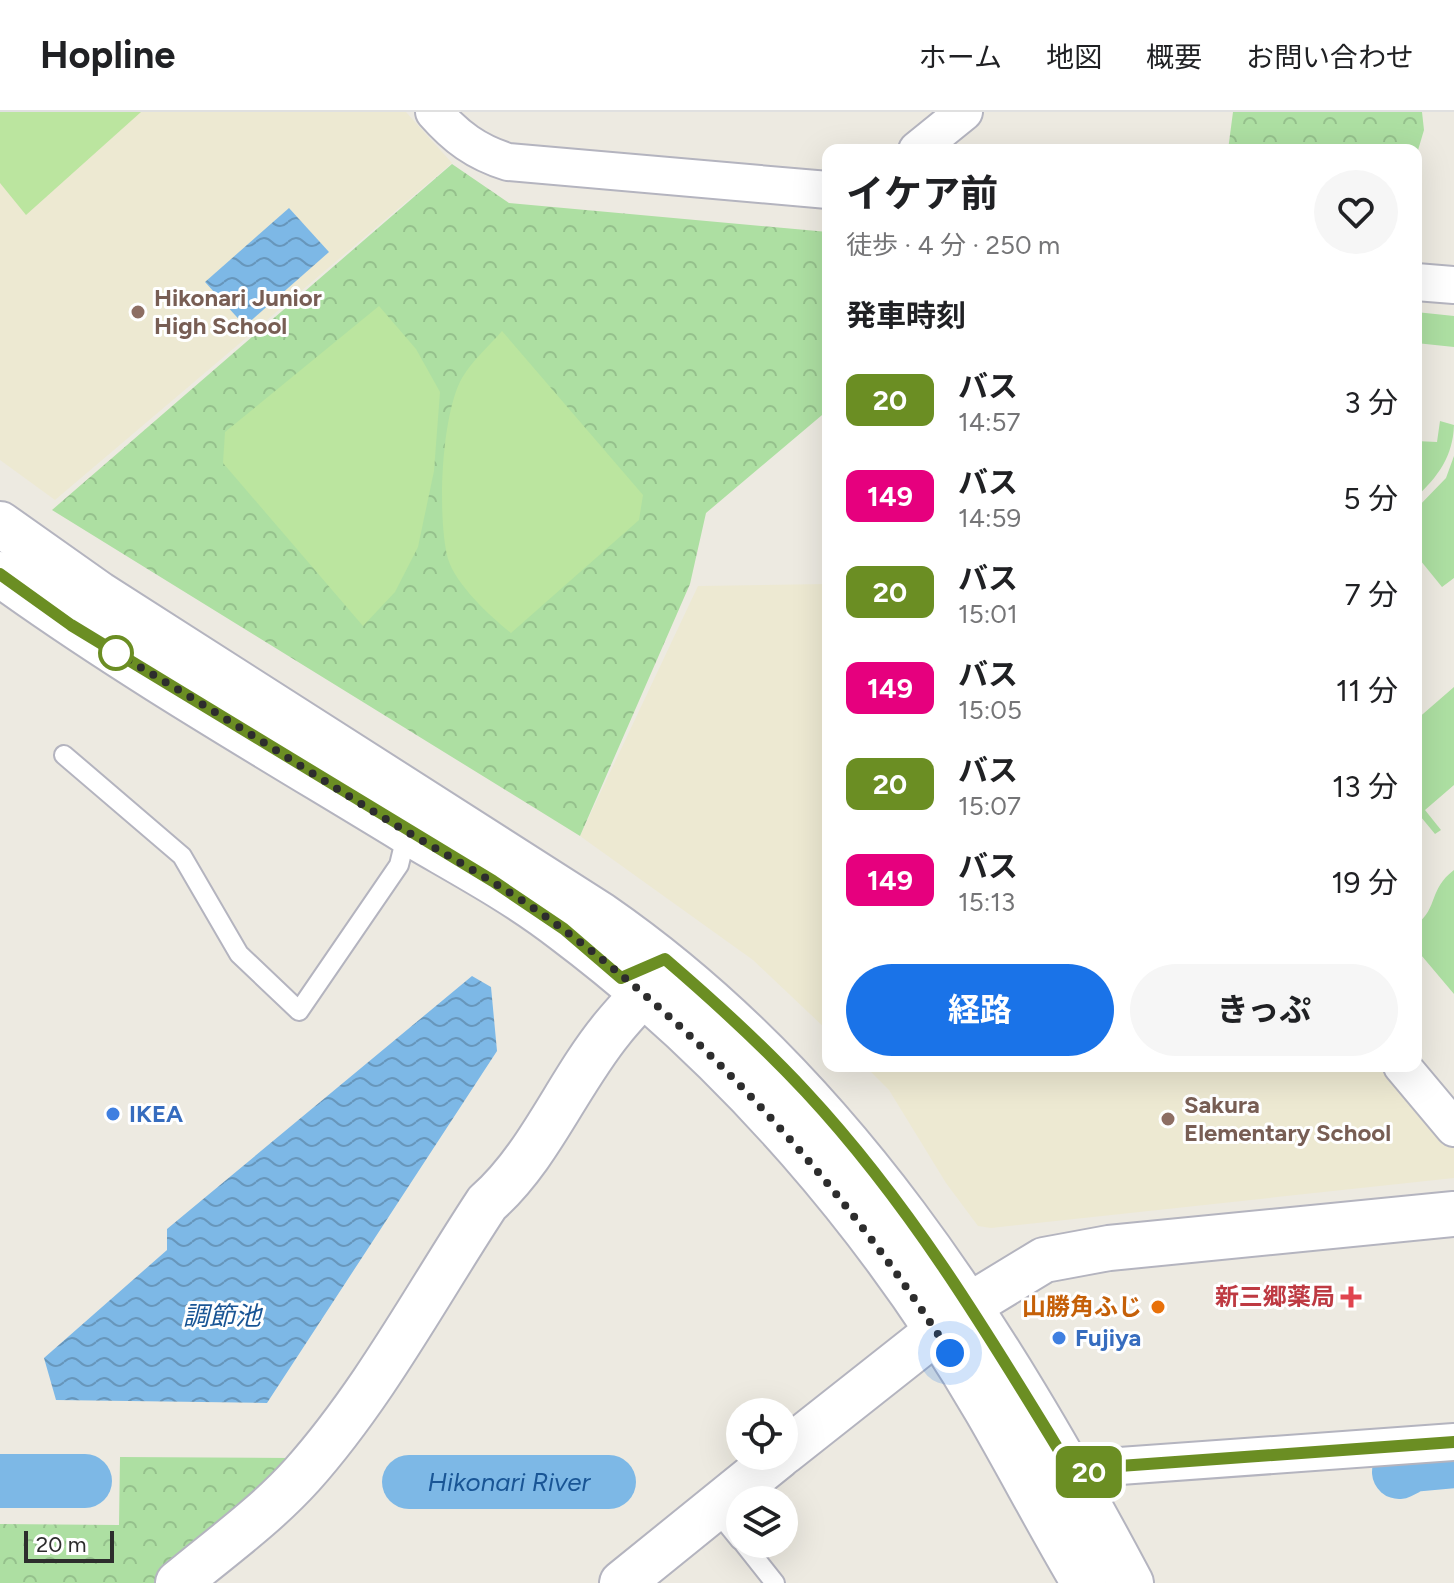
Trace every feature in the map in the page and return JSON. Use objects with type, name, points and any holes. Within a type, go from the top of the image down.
[{"type":"street","points":[[434,112],[460,140],[487,156],[508,162],[822,189]]},
{"type":"street","points":[[924,144],[964,112]]},
{"type":"street","points":[[1422,282],[1454,285]]},
{"type":"street","points":[[0,524],[99,594],[509,854],[665,959],[713,1000],[807,1093],[893,1198],[970,1305],[1074,1475],[1131,1583]]},
{"type":"street","points":[[0,574],[71,625],[407,832],[493,881],[564,929],[693,1039],[808,1159],[879,1250],[986,1409],[1084,1583]]},
{"type":"street","points":[[178,1583],[291,1486],[345,1422],[487,1203],[511,1182],[612,1029],[632,987],[665,959]]},
{"type":"street","points":[[1407,1072],[1454,1128]]},
{"type":"street","points":[[798,1441],[970,1305],[1044,1260],[1071,1253],[1454,1214]]},
{"type":"street","points":[[1074,1475],[1106,1467],[1454,1442]]},
{"type":"street","points":[[622,1583],[726,1534]]},
{"type":"lane","points":[[64,755],[182,856],[239,954],[299,1011],[399,865],[407,832]]},
{"type":"lane","points":[[755,1558],[775,1583]]},
{"type":"shaded area","name":"Hikonari Junior High School","points":[[0,112],[406,112],[452,163],[55,500],[0,460]]},
{"type":"shaded area","points":[[822,584],[822,1025],[753,960],[580,836],[698,586]]},
{"type":"shaded area","name":"Sakura Elementary School","points":[[871,1072],[1390,1072],[1454,1148],[1454,1178],[991,1228],[978,1226],[946,1183],[889,1090]]},
{"type":"green space","points":[[0,112],[141,112],[26,215],[0,183]]},
{"type":"green space","points":[[1233,112],[1422,112],[1424,130],[1420,144],[1229,144]]},
{"type":"green space","points":[[452,164],[509,203],[822,231],[822,415],[706,513],[690,584],[580,836],[52,510]]},
{"type":"green space","points":[[379,306],[416,349],[440,392],[434,471],[418,547],[395,592],[363,626],[223,463],[225,432]]},
{"type":"green space","points":[[1422,313],[1454,316],[1454,347],[1422,344]]},
{"type":"green space","points":[[502,331],[643,495],[639,520],[511,633],[475,600],[452,569],[445,541],[442,493],[445,441],[455,395],[466,372]]},
{"type":"green space","points":[[1440,421],[1454,425],[1447,456],[1422,491],[1422,441],[1437,442]]},
{"type":"green space","points":[[1454,456],[1454,578],[1442,587],[1422,562],[1422,503],[1446,478]]},
{"type":"green space","points":[[1454,687],[1454,785],[1425,810],[1441,830],[1435,834],[1422,818],[1422,715]]},
{"type":"green space","points":[[1454,870],[1454,994],[1422,956],[1422,919],[1446,877]]},
{"type":"green space","points":[[120,1457],[290,1458],[214,1534],[154,1583],[0,1583],[0,1524],[119,1525]]},
{"type":"water","points":[[289,208],[329,252],[245,326],[205,282]]},
{"type":"water","name":"調節池","points":[[472,976],[491,987],[497,1051],[267,1403],[56,1400],[44,1358],[167,1250],[167,1229]]},
{"type":"waterway","name":"Hikonari River","points":[[1399,1472],[1413,1465],[1454,1461]]},
{"type":"waterway","name":"Hikonari River","points":[[0,1481],[85,1481]]},
{"type":"waterway","name":"Hikonari River","points":[[409,1482],[609,1482]]},
{"type":"bus line","name":"20","points":[[0,574],[71,625],[407,832],[493,881],[564,929],[621,978],[665,959],[713,1000],[807,1093],[893,1198],[970,1305],[1074,1475],[1106,1467],[1454,1442]]},
{"type":"place","name":"Hikonari Junior High School","points":[[138,312]]},
{"type":"place","name":"IKEA","points":[[113,1114]]},
{"type":"place","name":"Sakura Elementary School","points":[[1168,1119]]},
{"type":"place","name":"新三郷薬局","points":[[1351,1297]]},
{"type":"place","name":"山勝角ふじ","points":[[1158,1307]]},
{"type":"place","name":"Fujiya","points":[[1059,1338]]},
{"type":"route","points":[[116,653],[407,832],[493,881],[564,929],[693,1039],[808,1159],[879,1250],[950,1353]]}]
